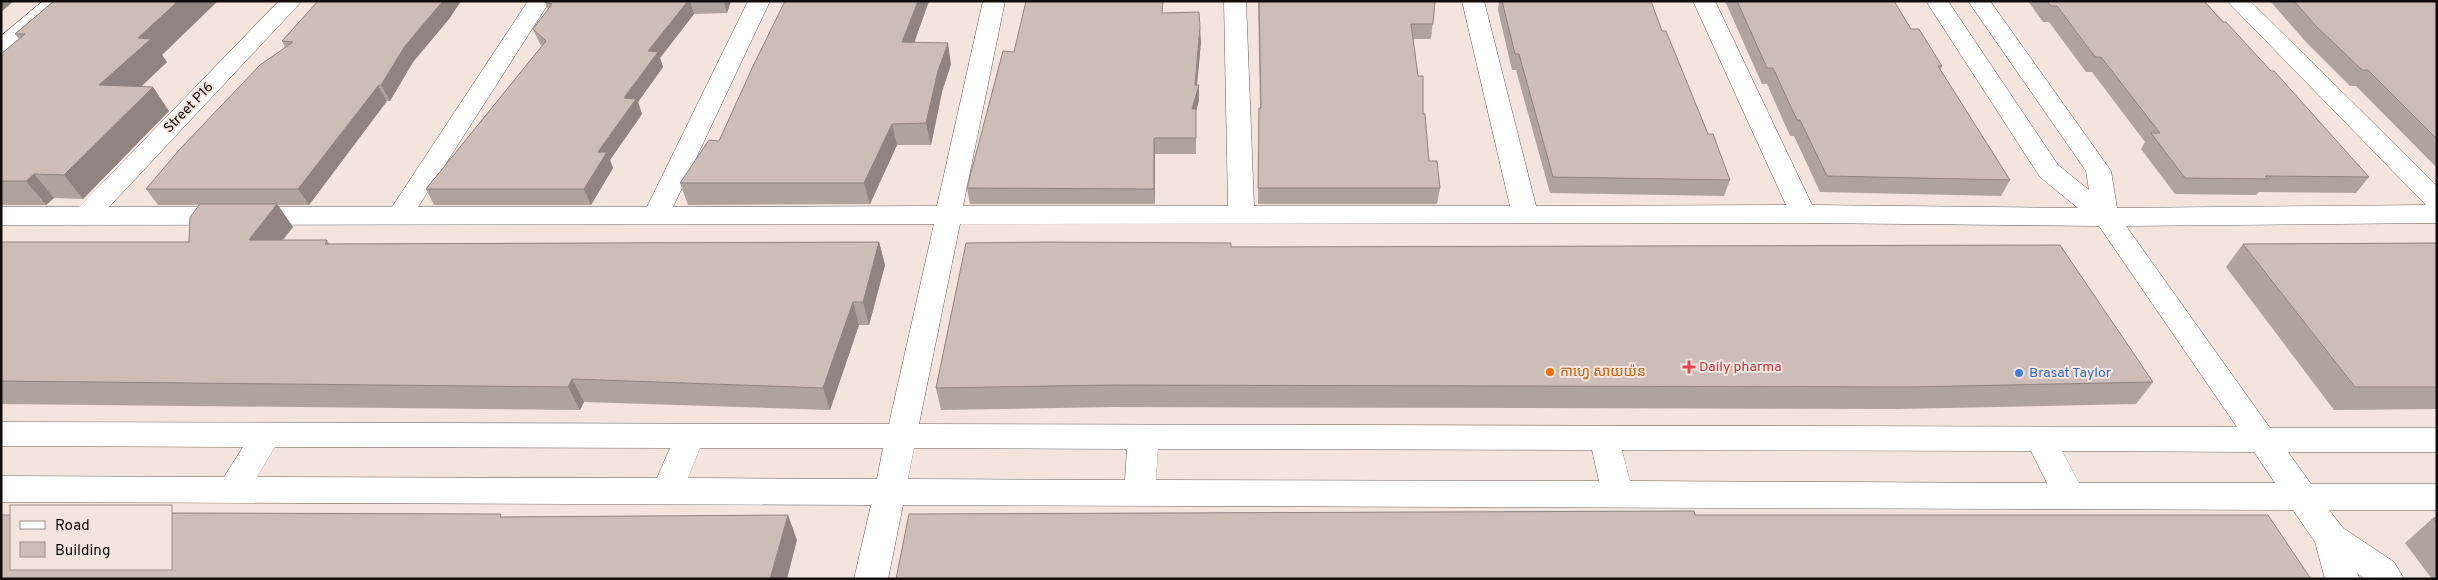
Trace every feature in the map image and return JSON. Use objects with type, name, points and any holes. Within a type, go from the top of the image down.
[{"type":"street","points":[[1,48],[56,1]]},
{"type":"street","name":"Street P16","points":[[86,216],[291,1]]},
{"type":"street","points":[[400,215],[539,1]]},
{"type":"street","points":[[656,215],[759,1]]},
{"type":"street","points":[[871,579],[892,492],[948,215],[994,1]]},
{"type":"street","points":[[1236,1],[1241,215]]},
{"type":"street","points":[[1473,1],[1525,215]]},
{"type":"street","points":[[1704,1],[1804,214]]},
{"type":"street","points":[[1937,1],[2049,171],[2106,218],[2331,538],[2382,572],[2387,579]]},
{"type":"street","points":[[1979,1],[2098,171],[2106,218]]},
{"type":"street","points":[[2238,1],[2437,201]]},
{"type":"street","points":[[1,216],[1804,214],[2106,218],[2437,214]]},
{"type":"street","points":[[1,434],[2437,440]]},
{"type":"street","points":[[233,489],[266,435]]},
{"type":"street","points":[[667,491],[690,436]]},
{"type":"street","points":[[1140,493],[1143,437]]},
{"type":"street","points":[[1604,438],[1618,495]]},
{"type":"street","points":[[2040,439],[2070,496]]},
{"type":"street","points":[[1,489],[2437,497]]},
{"type":"street","points":[[2331,538],[2338,571],[2343,579]]},
{"type":"building","points":[[54,1],[178,1],[138,38],[151,39],[99,85],[153,87],[64,175],[34,174],[26,181],[1,181],[1,54],[25,34],[15,34]]},
{"type":"building","points":[[318,1],[443,1],[405,46],[381,85],[378,86],[298,189],[146,189],[180,149],[260,65],[293,42],[282,41]]},
{"type":"building","points":[[545,1],[688,1],[648,51],[658,52],[624,98],[636,99],[598,152],[607,152],[584,189],[426,189],[546,41],[533,29],[552,4]]},
{"type":"building","points":[[785,1],[918,1],[902,42],[948,43],[938,71],[926,123],[892,124],[864,183],[680,183],[709,140],[719,141]]},
{"type":"building","points":[[1026,1],[1163,1],[1162,13],[1199,12],[1200,27],[1195,85],[1199,85],[1192,109],[1196,109],[1196,138],[1154,138],[1154,189],[967,188],[1003,51],[1014,52]]},
{"type":"building","points":[[1259,1],[1435,1],[1433,24],[1411,24],[1418,76],[1423,76],[1423,114],[1425,114],[1429,161],[1437,161],[1440,188],[1258,188],[1259,108],[1261,108]]},
{"type":"building","points":[[1502,1],[1651,1],[1662,31],[1666,31],[1708,134],[1713,134],[1730,180],[1553,177],[1519,54],[1515,54]]},
{"type":"building","points":[[1737,1],[1894,1],[1911,29],[1919,29],[1942,66],[1938,66],[2010,180],[1827,176],[1800,120],[1797,120],[1773,68],[1767,68]]},
{"type":"building","points":[[2047,1],[2204,1],[2271,71],[2274,71],[2369,177],[2265,176],[2268,179],[2185,178],[2151,133],[2160,133],[2101,57],[2095,57],[2057,6],[2051,6]]},
{"type":"building","points":[[2294,1],[2437,1],[2437,139],[2368,70],[2362,70],[2316,26]]},
{"type":"building","points":[[200,204],[277,204],[249,240],[327,240],[325,244],[879,242],[863,302],[853,302],[823,388],[572,379],[568,387],[1,381],[1,242],[189,242],[190,217]]},
{"type":"building","points":[[966,243],[1231,243],[1231,247],[2060,245],[2153,382],[1910,387],[1110,385],[936,388]]},
{"type":"building","points":[[2437,243],[2437,387],[2355,387],[2243,244]]},
{"type":"building","points":[[1694,511],[1695,515],[2268,515],[2311,579],[896,579],[909,514]]},
{"type":"building","points":[[172,513],[501,514],[500,517],[788,515],[770,579],[1,579],[1,515],[10,515],[10,570],[172,570]]},
{"type":"place","name":"Daily pharma","points":[[1689,367]]},
{"type":"place","name":"កាហ្វេ សាយយ៉ន","points":[[1550,372]]},
{"type":"place","name":"Brasat Taylor","points":[[2019,373]]}]
